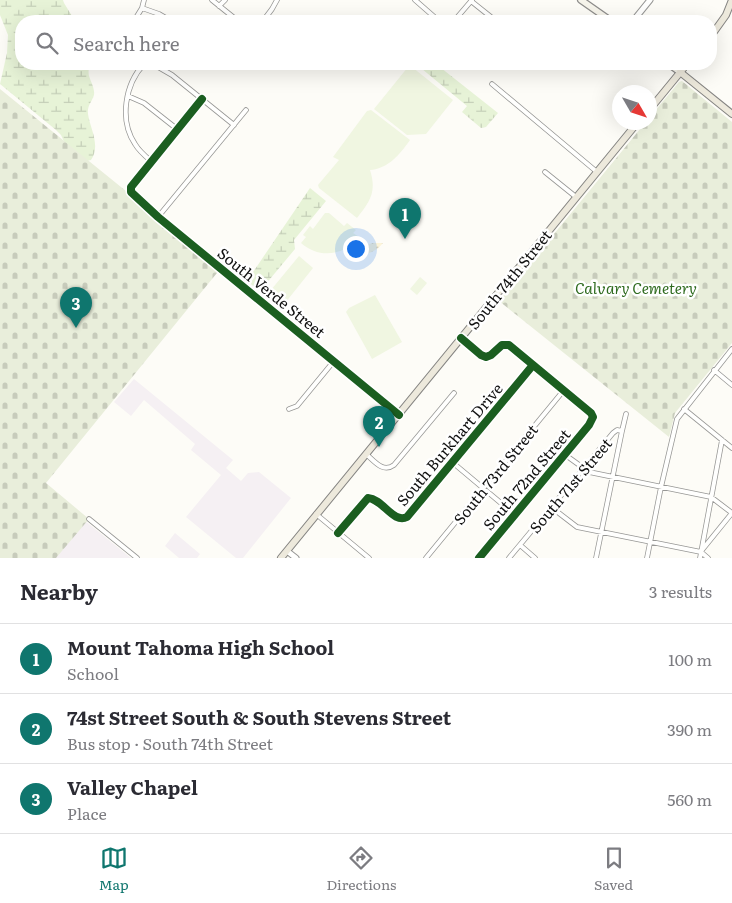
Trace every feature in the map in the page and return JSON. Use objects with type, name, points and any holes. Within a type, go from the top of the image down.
[{"type":"main road","points":[[581,0],[602,15]]},
{"type":"main road","points":[[717,28],[731,2]]},
{"type":"main road","points":[[678,70],[732,114]]},
{"type":"main road","points":[[657,100],[680,72]]},
{"type":"main road","name":"South 74th Street","points":[[281,558],[631,130]]},
{"type":"street","points":[[138,15],[144,0]]},
{"type":"street","points":[[212,0],[231,15]]},
{"type":"street","points":[[220,6],[224,0]]},
{"type":"street","points":[[267,15],[277,0]]},
{"type":"street","points":[[415,0],[433,15]]},
{"type":"street","points":[[637,15],[650,0]]},
{"type":"street","points":[[459,15],[472,1],[489,15]]},
{"type":"street","points":[[142,8],[161,15]]},
{"type":"street","points":[[139,70],[134,76],[126,108],[130,134],[139,150],[152,161],[202,99]]},
{"type":"street","points":[[165,70],[234,125]]},
{"type":"street","points":[[492,84],[597,172]]},
{"type":"street","points":[[128,96],[140,100],[177,130]]},
{"type":"street","points":[[158,216],[246,110]]},
{"type":"street","name":"South Verde Street","points":[[152,161],[130,189],[158,216],[399,415]]},
{"type":"street","points":[[545,172],[576,197]]},
{"type":"street","points":[[461,338],[486,357],[502,345],[509,345],[564,390]]},
{"type":"street","points":[[648,558],[661,487],[677,419],[732,349]]},
{"type":"street","points":[[289,409],[297,406],[334,361]]},
{"type":"street","name":"South Burkhart Drive","points":[[338,533],[368,498],[375,500],[398,518],[403,519],[407,517],[533,365]]},
{"type":"street","points":[[714,370],[732,385]]},
{"type":"street","name":"South 72nd Street","points":[[479,558],[589,425],[592,417],[591,413],[564,390]]},
{"type":"street","name":"South 73rd Street","points":[[426,558],[564,390]]},
{"type":"street","points":[[366,454],[380,466],[388,468],[397,462],[454,393]]},
{"type":"street","points":[[684,409],[732,448]]},
{"type":"street","name":"South 71st Street","points":[[509,558],[613,433],[622,431],[626,414]]},
{"type":"street","points":[[596,558],[622,431]]},
{"type":"street","points":[[700,558],[722,440]]},
{"type":"street","points":[[564,454],[589,472],[711,497],[732,513],[701,552]]},
{"type":"street","points":[[452,462],[514,514]]},
{"type":"street","points":[[551,507],[577,527],[701,552],[708,558]]},
{"type":"street","points":[[316,514],[369,558]]},
{"type":"street","points":[[89,519],[137,558]]},
{"type":"street","points":[[520,545],[534,558]]},
{"type":"street","points":[[287,551],[296,558]]},
{"type":"shaded area","points":[[134,379],[233,460],[226,468],[241,481],[248,473],[259,472],[291,498],[243,558],[236,558],[186,517],[221,475],[191,450],[195,444],[144,400],[131,416],[114,402]]},
{"type":"shaded area","points":[[84,520],[131,558],[53,558]]},
{"type":"shaded area","points":[[175,533],[200,554],[197,558],[179,558],[165,546]]},
{"type":"green space","points":[[0,0],[63,0],[71,15],[15,15],[15,70],[89,70],[94,93],[88,111],[95,143],[94,155],[91,160],[83,162],[66,146],[61,135],[56,130],[0,84],[7,53],[8,35],[0,15]]},
{"type":"green space","points":[[406,70],[416,70],[453,100],[426,134],[407,135],[374,109]]},
{"type":"green space","points":[[423,70],[444,70],[498,113],[486,127],[481,128],[462,112],[467,106]]},
{"type":"green space","name":"Calvary Cemetery","points":[[682,81],[732,122],[732,343],[675,413],[669,437],[499,301],[639,130],[657,130],[657,109],[679,82]]},
{"type":"green space","points":[[0,89],[221,268],[46,483],[89,519],[56,558],[0,558]]},
{"type":"green space","points":[[371,110],[410,140],[388,164],[370,170],[373,184],[371,196],[357,218],[319,188],[318,185],[339,160],[333,157],[367,111]]},
{"type":"green space","points":[[310,188],[326,201],[294,240],[295,249],[260,291],[247,281]]},
{"type":"green space","points":[[325,213],[329,213],[344,226],[347,223],[356,230],[353,233],[359,237],[346,248],[331,253],[316,251],[301,243],[306,237],[303,235],[310,226],[313,229]]},
{"type":"green space","points":[[299,256],[313,268],[281,308],[266,296]]},
{"type":"green space","points":[[420,277],[427,283],[417,295],[410,289]]},
{"type":"green space","points":[[375,295],[402,342],[372,359],[346,312],[349,308]]},
{"type":"sand","points":[[356,240],[364,246],[372,243],[383,243],[376,250],[368,253],[350,255],[347,249]]},
{"type":"cycle path","points":[[202,99],[131,187],[131,192],[158,217],[399,415]]},
{"type":"cycle path","points":[[461,338],[486,357],[502,345],[509,345],[591,413],[593,417],[589,425],[479,558]]},
{"type":"cycle path","points":[[338,533],[368,498],[378,502],[397,517],[407,517],[533,365]]},
{"type":"place","name":"Mount Tahoma High School","points":[[405,239]]},
{"type":"place","name":"Valley Chapel","points":[[76,328]]},
{"type":"place","name":"74st Street South & South Stevens Street","points":[[379,447]]}]
